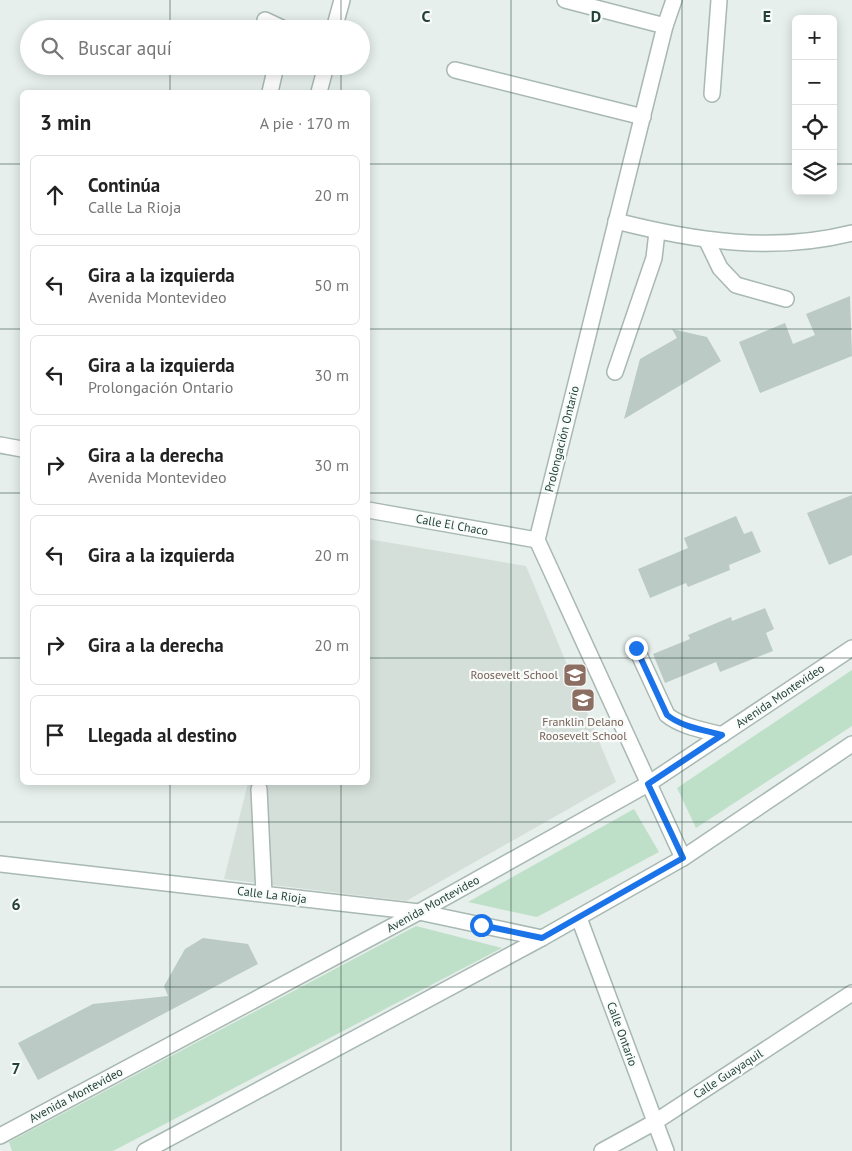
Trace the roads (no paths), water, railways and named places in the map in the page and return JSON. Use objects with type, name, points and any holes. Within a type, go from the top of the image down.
[{"type":"street","points":[[336,20],[342,0]]},
{"type":"street","points":[[564,0],[665,26]]},
{"type":"street","name":"Prolongación Ontario","points":[[536,540],[665,26],[674,0]]},
{"type":"street","points":[[712,94],[720,0]]},
{"type":"street","points":[[455,70],[643,117]]},
{"type":"street","points":[[270,90],[274,75]]},
{"type":"street","points":[[320,90],[324,75]]},
{"type":"street","points":[[616,221],[657,232],[707,240],[761,244],[831,238],[852,233]]},
{"type":"street","points":[[616,372],[654,258],[657,232]]},
{"type":"street","points":[[707,240],[720,268],[736,286],[786,299]]},
{"type":"street","points":[[0,445],[20,449]]},
{"type":"street","name":"Calle El Chaco","points":[[370,510],[536,540]]},
{"type":"street","points":[[536,540],[683,858]]},
{"type":"street","points":[[636,648],[667,715],[673,720],[722,735]]},
{"type":"street","name":"Avenida Montevideo","points":[[0,1136],[419,912],[648,784],[852,648]]},
{"type":"street","points":[[145,1151],[579,918],[683,858],[852,744]]},
{"type":"street","points":[[259,789],[264,894]]},
{"type":"street","name":"Calle La Rioja","points":[[0,864],[419,912],[542,938]]},
{"type":"street","name":"Calle Ontario","points":[[579,918],[666,1151]]},
{"type":"street","name":"Calle Guayaquil","points":[[602,1151],[655,1122],[852,993]]},
{"type":"place","name":"Roosevelt School","points":[[575,675]]},
{"type":"place","name":"Franklin Delano Roosevelt School","points":[[583,700]]}]
